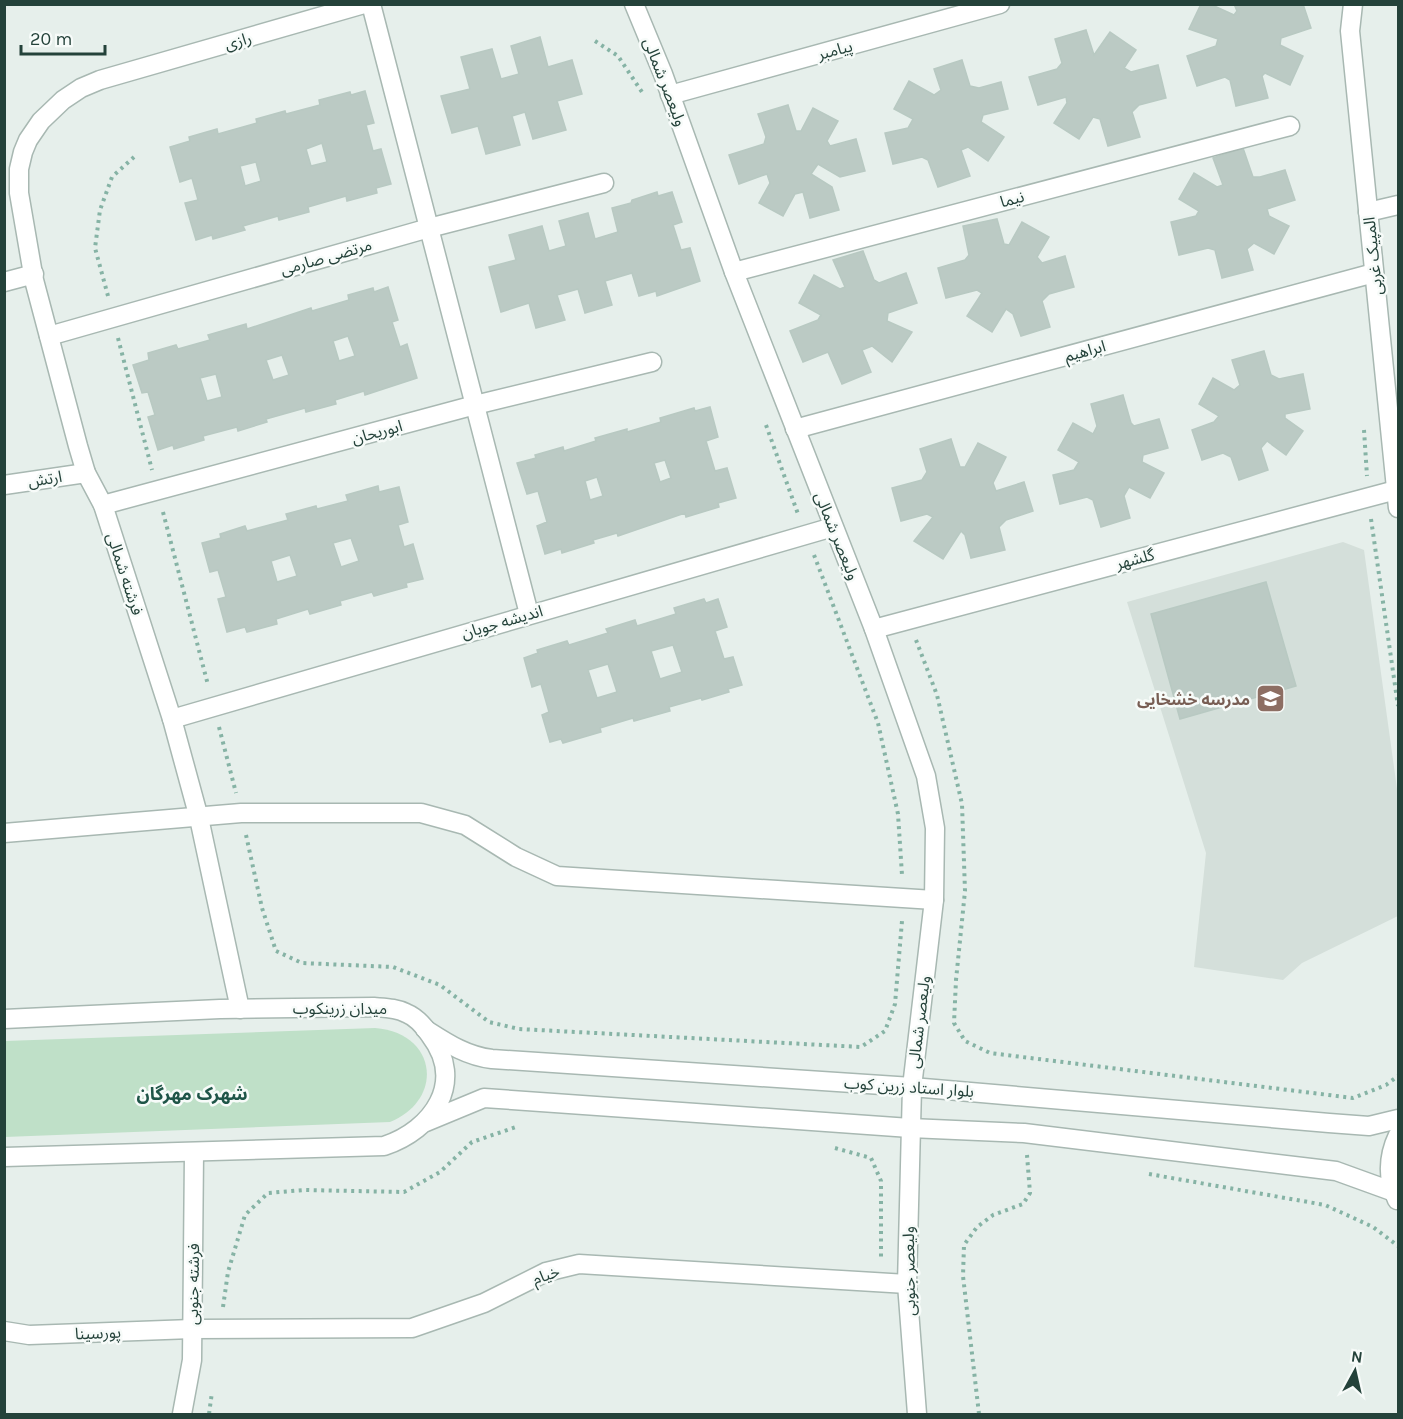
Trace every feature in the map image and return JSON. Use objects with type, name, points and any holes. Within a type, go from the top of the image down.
[{"type":"street","name":"رازی","points":[[28,140],[41,121],[63,100],[81,88],[100,80],[364,4]]},
{"type":"street","points":[[371,4],[529,614]]},
{"type":"street","name":"ولیعصر شمالی","points":[[634,4],[670,95],[734,272],[874,629],[926,776],[935,828],[934,900],[912,1087],[910,1128]]},
{"type":"street","name":"پیامبر","points":[[670,95],[1000,4]]},
{"type":"street","name":"المپیک غربی","points":[[1353,4],[1350,31],[1374,273],[1393,404],[1398,508]]},
{"type":"street","name":"نیما","points":[[734,272],[1290,126]]},
{"type":"street","name":"فرشته شمالی","points":[[28,140],[20,169],[19,193],[34,280],[86,473],[103,505],[172,719],[199,818],[240,1009]]},
{"type":"street","name":"مرتضی صارمی","points":[[49,336],[429,228],[604,183]]},
{"type":"street","points":[[1368,212],[1398,205]]},
{"type":"street","name":"ابراهیم","points":[[795,429],[1374,273]]},
{"type":"street","points":[[4,282],[34,274]]},
{"type":"street","name":"ابوریحان","points":[[103,505],[475,405],[652,362]]},
{"type":"street","name":"ارتش","points":[[4,485],[86,473]]},
{"type":"street","name":"گلشهر","points":[[874,629],[1396,490]]},
{"type":"street","name":"اندیشه جویان","points":[[172,719],[833,527]]},
{"type":"street","points":[[4,833],[241,813],[421,813],[465,825],[516,857],[557,876],[934,900]]},
{"type":"street","name":"میدان زرینکوب","points":[[4,1019],[240,1009],[374,1007],[395,1009],[414,1017],[425,1029],[438,1045],[444,1063],[444,1083],[435,1111],[426,1122],[409,1135],[384,1146],[4,1157]]},
{"type":"street","name":"بلوار استاد زرین کوب","points":[[425,1029],[456,1048],[477,1057],[912,1087],[1329,1124],[1369,1126],[1398,1119]]},
{"type":"street","points":[[426,1122],[484,1098],[910,1128],[1024,1132],[1336,1171],[1396,1197]]},
{"type":"street","name":"ولیعصر جنوبی","points":[[910,1128],[907,1284],[917,1414]]},
{"type":"street","points":[[1396,1197],[1390,1164],[1398,1135]]},
{"type":"street","name":"فرشته جنوبی","points":[[182,1414],[192,1360],[194,1153]]},
{"type":"street","name":"خیام","points":[[192,1329],[412,1328],[484,1303],[546,1272],[579,1264],[907,1284]]},
{"type":"street","name":"پورسینا","points":[[4,1331],[28,1335],[192,1329]]},
{"type":"path","points":[[595,42],[618,56],[644,95]]},
{"type":"path","points":[[134,157],[112,177],[99,210],[95,248],[241,813],[262,908],[276,951],[302,963],[393,967],[440,985],[489,1022],[519,1029],[861,1047],[885,1031],[895,1004],[903,898],[898,814],[878,723],[766,424]]},
{"type":"path","points":[[1368,497],[1398,706]]},
{"type":"path","points":[[909,620],[937,695],[962,804],[965,891],[954,1023],[965,1041],[990,1053],[1353,1098],[1386,1085],[1398,1076]]},
{"type":"path","points":[[220,1330],[228,1272],[245,1215],[268,1193],[304,1190],[404,1192],[440,1172],[472,1142],[517,1126],[529,1127]]},
{"type":"path","points":[[825,1148],[837,1148],[871,1158],[881,1180],[881,1283]]},
{"type":"path","points":[[979,1414],[963,1276],[964,1245],[977,1227],[993,1215],[1023,1204],[1030,1193],[1026,1148],[1035,1154]]},
{"type":"path","points":[[1141,1173],[1325,1204],[1373,1227],[1398,1246]]},
{"type":"shaded area","name":"مدرسه خشخایی","points":[[1343,542],[1364,550],[1398,796],[1398,916],[1302,963],[1283,980],[1194,967],[1206,853],[1127,602]]},
{"type":"green space","points":[[375,1028],[395,1032],[411,1041],[421,1053],[426,1068],[426,1083],[420,1098],[408,1112],[390,1122],[5,1137],[5,1041]]},
{"type":"building","points":[[1201,4],[1210,4],[1234,15],[1237,11],[1234,4],[1303,4],[1311,28],[1281,38],[1280,45],[1303,56],[1290,85],[1265,73],[1262,76],[1268,98],[1236,106],[1230,80],[1225,77],[1197,86],[1187,56],[1216,46],[1218,39],[1189,29]]},
{"type":"building","points":[[1086,30],[1094,55],[1110,32],[1136,50],[1124,68],[1131,72],[1158,65],[1166,98],[1139,105],[1132,112],[1140,137],[1108,146],[1100,119],[1093,117],[1079,139],[1054,123],[1067,103],[1066,97],[1038,105],[1029,77],[1057,69],[1062,63],[1055,39]]},
{"type":"building","points":[[540,37],[548,67],[572,60],[582,94],[557,101],[566,130],[533,139],[525,112],[512,116],[520,145],[486,154],[478,126],[452,133],[441,96],[470,89],[461,57],[492,49],[501,79],[519,74],[511,46]]},
{"type":"building","points":[[962,60],[970,86],[979,88],[1001,82],[1008,109],[983,115],[981,122],[1004,137],[988,161],[968,147],[961,150],[970,176],[938,187],[928,160],[922,157],[893,164],[885,133],[908,128],[913,119],[894,109],[909,81],[934,95],[941,90],[934,69]]},
{"type":"building","points":[[365,91],[374,123],[366,125],[373,151],[381,149],[391,184],[376,188],[377,193],[347,201],[346,196],[308,207],[309,212],[279,220],[278,216],[243,226],[245,230],[213,239],[212,235],[196,240],[185,203],[198,200],[192,178],[180,182],[170,147],[190,141],[189,137],[217,129],[218,134],[257,123],[256,119],[320,105],[319,100],[350,92],[351,95]],"holes":[[[322,143],[327,162],[311,166],[306,149]],[[256,162],[261,181],[245,186],[240,166]]]},
{"type":"building","points":[[788,105],[796,131],[801,131],[813,108],[838,121],[827,141],[830,146],[856,139],[865,171],[840,177],[818,164],[811,174],[832,187],[839,210],[810,218],[803,192],[795,194],[783,216],[759,203],[770,183],[767,174],[739,184],[729,155],[764,144],[766,137],[758,114]]},
{"type":"building","points":[[1243,148],[1253,177],[1285,170],[1295,200],[1267,209],[1269,216],[1289,226],[1274,254],[1254,243],[1247,249],[1253,270],[1222,278],[1215,250],[1208,248],[1179,255],[1171,222],[1196,216],[1199,211],[1179,199],[1194,173],[1217,187],[1223,185],[1213,158]]},
{"type":"building","points":[[657,192],[658,196],[672,192],[682,222],[673,225],[681,250],[690,248],[700,281],[657,296],[656,291],[639,296],[632,273],[605,281],[612,305],[585,313],[578,289],[557,295],[565,320],[536,328],[529,303],[501,312],[489,267],[516,260],[509,235],[542,226],[549,251],[566,246],[559,221],[588,213],[595,239],[618,232],[612,208]]},
{"type":"building","points":[[997,219],[1004,244],[1009,245],[1022,222],[1049,237],[1037,257],[1042,263],[1065,256],[1074,287],[1049,294],[1042,301],[1050,327],[1021,336],[1013,314],[1006,309],[992,332],[967,316],[982,293],[977,290],[946,298],[938,268],[965,260],[969,255],[963,226]]},
{"type":"building","points":[[863,251],[874,280],[879,283],[906,273],[917,303],[888,313],[887,321],[912,332],[892,362],[872,346],[862,350],[871,372],[842,384],[828,352],[803,362],[790,331],[818,320],[821,315],[799,303],[814,275],[840,289],[845,287],[833,260]]},
{"type":"building","points":[[388,287],[398,320],[392,322],[400,347],[407,344],[417,378],[365,395],[364,391],[335,400],[336,404],[306,412],[305,408],[266,419],[267,422],[238,431],[237,427],[203,436],[204,440],[174,449],[173,445],[158,450],[148,417],[155,415],[148,392],[142,393],[133,365],[149,360],[148,353],[176,345],[178,349],[210,340],[208,335],[246,324],[247,329],[311,308],[312,311],[349,300],[348,295],[373,288],[374,292]],"holes":[[[348,336],[355,356],[339,361],[333,341]],[[282,355],[289,375],[273,380],[266,360]],[[216,374],[222,397],[207,401],[200,378]]]},
{"type":"building","points":[[1264,351],[1271,375],[1279,379],[1303,374],[1310,409],[1285,414],[1285,418],[1303,431],[1286,455],[1267,441],[1261,448],[1268,470],[1239,480],[1231,457],[1223,453],[1202,460],[1192,430],[1214,422],[1219,416],[1199,404],[1213,378],[1234,390],[1240,385],[1232,360]]},
{"type":"building","points":[[1123,395],[1131,423],[1134,426],[1159,419],[1168,448],[1143,455],[1142,462],[1164,473],[1150,498],[1129,487],[1124,496],[1130,518],[1101,527],[1093,500],[1087,497],[1060,504],[1053,475],[1074,470],[1079,462],[1058,450],[1073,423],[1093,434],[1097,426],[1091,404]]},
{"type":"building","points":[[710,407],[718,437],[706,441],[715,471],[727,468],[736,498],[718,503],[719,507],[686,517],[685,513],[618,536],[617,533],[593,540],[594,543],[562,553],[561,549],[545,554],[537,526],[547,522],[538,491],[527,494],[517,463],[563,447],[564,451],[596,441],[595,438],[661,422],[660,418],[694,408],[695,411]],"holes":[[[665,460],[671,478],[660,482],[654,463]],[[597,477],[603,496],[590,500],[585,481]]]},
{"type":"building","points":[[951,439],[960,467],[965,467],[978,443],[1006,457],[993,483],[996,491],[1024,482],[1033,511],[1006,520],[999,527],[1005,550],[971,558],[965,535],[961,531],[943,559],[914,541],[933,517],[927,514],[901,521],[892,488],[922,480],[927,472],[920,449]]},
{"type":"building","points":[[378,486],[379,492],[399,487],[408,522],[398,525],[404,547],[413,544],[423,579],[406,583],[407,587],[374,596],[372,592],[340,601],[341,605],[310,614],[308,609],[276,619],[277,624],[247,632],[245,627],[227,632],[218,599],[226,597],[218,570],[210,572],[202,543],[221,538],[220,534],[245,526],[247,531],[288,520],[286,514],[348,501],[346,495]],"holes":[[[351,538],[359,561],[341,567],[333,543]],[[290,555],[297,576],[277,582],[271,561]]]},
{"type":"building","points":[[1266,582],[1296,686],[1180,719],[1151,614]]},
{"type":"building","points":[[704,599],[706,603],[718,599],[727,627],[715,631],[724,659],[733,657],[742,685],[728,689],[729,692],[669,707],[670,711],[634,721],[633,718],[600,728],[601,732],[563,743],[561,739],[550,742],[542,715],[549,712],[541,684],[532,687],[524,658],[538,653],[537,650],[567,641],[569,645],[608,633],[606,629],[635,620],[637,626],[676,614],[674,608]],"holes":[[[673,645],[682,672],[660,679],[651,651]],[[608,664],[617,692],[597,698],[588,670]]]},
{"type":"place","name":"مدرسه خشخایی","points":[[1271,699]]},
{"type":"district","name":"شهرک مهرگان","points":[[192,1094]]}]
